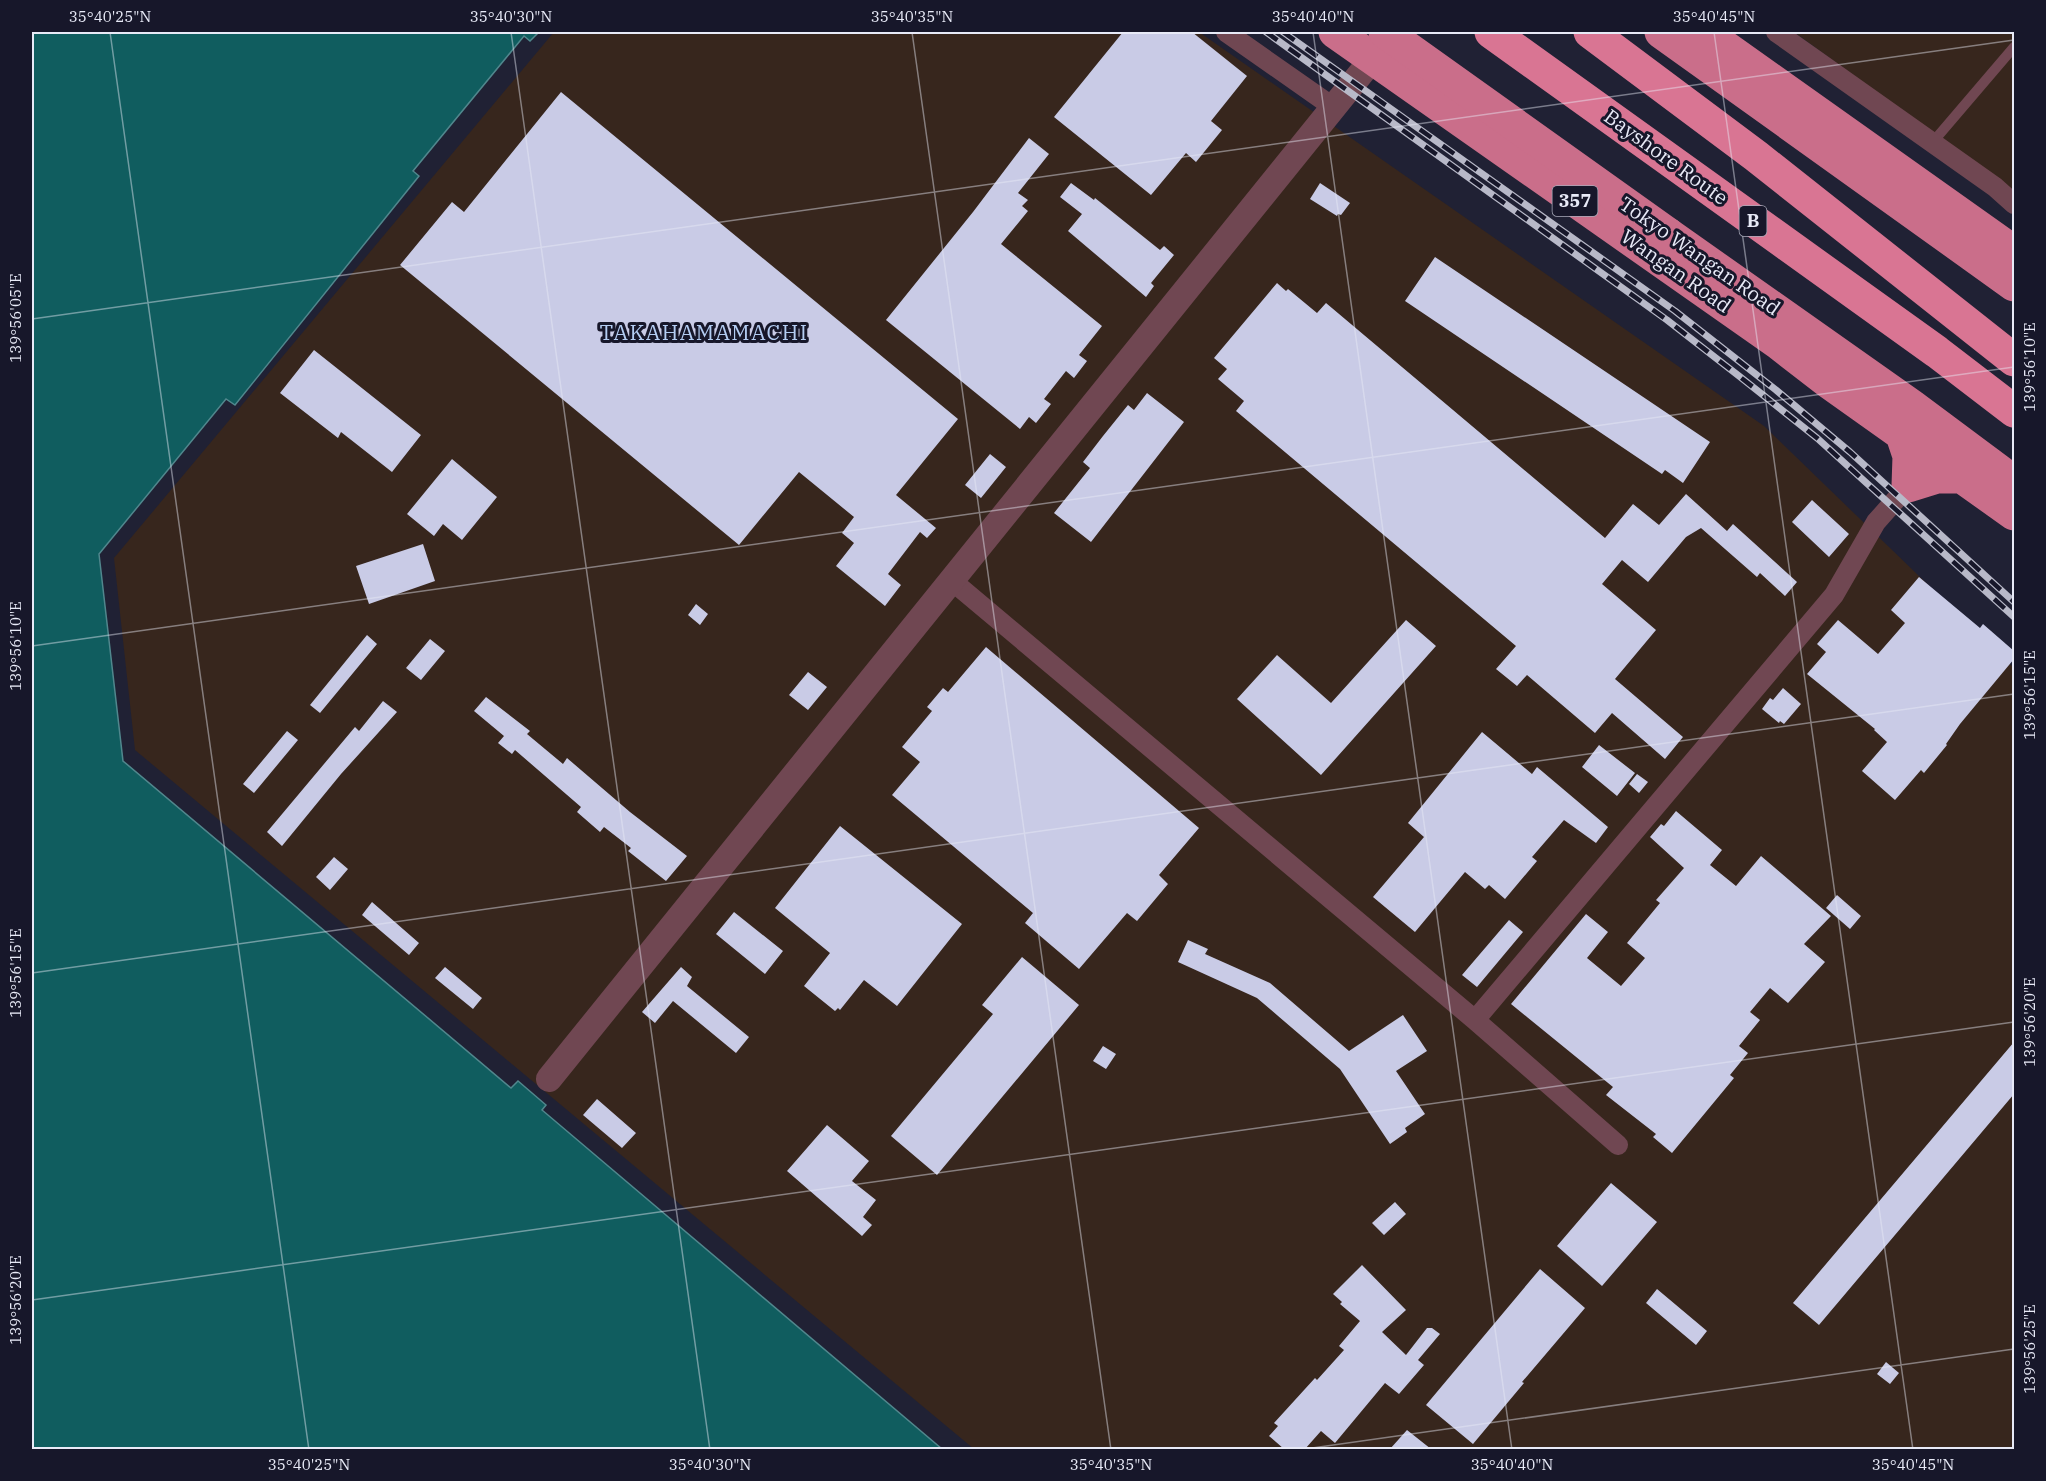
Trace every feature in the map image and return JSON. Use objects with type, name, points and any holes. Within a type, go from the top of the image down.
[{"type":"highway","name":"Wangan Road","points":[[1335,32],[1379,45],[1778,344],[2014,514]]},
{"type":"highway","name":"Bayshore Route","points":[[1491,32],[1936,352],[2014,411]]},
{"type":"highway","points":[[1590,32],[1765,163],[2014,360]]},
{"type":"highway","points":[[1661,32],[2014,285]]},
{"type":"highway","points":[[1704,32],[2014,252]]},
{"type":"highway","name":"Tokyo Wangan Road","points":[[1379,45],[1668,234],[1912,406],[2014,483]]},
{"type":"highway","points":[[1902,435],[1909,456],[1908,486],[1937,477],[1962,477]]},
{"type":"street","points":[[1226,32],[1333,107]]},
{"type":"street","points":[[549,1079],[1333,107],[1379,45],[1394,32]]},
{"type":"street","points":[[1776,32],[1995,188],[2014,204]]},
{"type":"street","points":[[1475,1020],[1834,595],[1876,522],[1908,486]]},
{"type":"street","points":[[951,580],[1475,1020],[1618,1145]]},
{"type":"lane","points":[[1932,143],[2014,47]]},
{"type":"shaded area","points":[[32,32],[539,32],[530,41],[524,36],[413,171],[419,176],[235,405],[226,399],[99,554],[123,761],[511,1088],[518,1081],[546,1105],[542,1110],[942,1449],[32,1449]]},
{"type":"shaded area","points":[[554,32],[1199,32],[1764,426],[2014,668],[2014,1449],[974,1449],[135,750],[114,558]]},
{"type":"shaded area","points":[[1794,32],[2014,32],[2014,196],[1999,181]]},
{"type":"building","points":[[1123,32],[1192,32],[1247,76],[1211,121],[1222,130],[1196,162],[1186,153],[1151,195],[1054,117]]},
{"type":"building","points":[[561,92],[958,419],[896,495],[936,528],[927,538],[920,532],[888,574],[901,585],[885,606],[836,566],[854,543],[842,533],[854,517],[799,472],[739,545],[400,265],[452,202],[464,212]]},
{"type":"building","points":[[1029,138],[1049,154],[1018,193],[1028,200],[1022,206],[1028,211],[1001,244],[1102,326],[1079,355],[1087,361],[1074,378],[1066,371],[1044,399],[1051,404],[1036,423],[1029,417],[1020,429],[886,320]]},
{"type":"building","points":[[1071,183],[1094,200],[1095,198],[1160,250],[1164,246],[1174,255],[1151,283],[1154,286],[1146,297],[1068,231],[1082,214],[1060,197]]},
{"type":"building","points":[[1320,183],[1350,203],[1341,215],[1337,216],[1310,199]]},
{"type":"building","points":[[1435,257],[1710,442],[1683,483],[1665,470],[1662,474],[1405,301]]},
{"type":"building","points":[[1277,283],[1317,313],[1326,303],[1605,538],[1633,504],[1659,525],[1686,494],[1727,531],[1733,524],[1797,582],[1785,596],[1760,573],[1757,577],[1701,528],[1686,537],[1648,582],[1622,560],[1602,584],[1656,630],[1615,679],[1683,737],[1665,759],[1612,713],[1595,733],[1527,675],[1517,686],[1496,669],[1516,646],[1236,411],[1244,401],[1218,379],[1227,369],[1214,358]]},
{"type":"building","points":[[314,350],[421,435],[392,472],[341,432],[338,438],[280,393]]},
{"type":"building","points":[[1147,393],[1184,422],[1091,542],[1054,513],[1090,468],[1083,462],[1103,436],[1128,405],[1134,410]]},
{"type":"building","points":[[990,454],[1006,467],[981,498],[965,485]]},
{"type":"building","points":[[452,459],[497,497],[462,540],[443,524],[434,536],[407,514]]},
{"type":"building","points":[[1812,500],[1849,534],[1829,557],[1792,522]]},
{"type":"building","points":[[423,544],[435,581],[369,604],[356,566]]},
{"type":"building","points":[[1919,577],[1980,628],[1983,624],[2014,651],[2014,659],[1960,724],[1947,745],[1924,773],[1921,770],[1895,800],[1862,771],[1887,742],[1875,729],[1807,674],[1826,652],[1817,644],[1838,620],[1878,654],[1905,623],[1891,610]]},
{"type":"building","points":[[696,604],[708,614],[700,625],[688,615]]},
{"type":"building","points":[[1406,620],[1436,646],[1321,775],[1237,699],[1277,655],[1331,703]]},
{"type":"building","points":[[367,635],[377,644],[320,713],[310,705]]},
{"type":"building","points":[[430,639],[445,651],[421,680],[406,668]]},
{"type":"building","points":[[986,647],[1199,828],[1159,875],[1168,884],[1137,921],[1127,913],[1079,969],[1025,923],[1033,913],[892,795],[920,762],[902,747],[932,711],[927,707],[943,688],[948,692]]},
{"type":"building","points":[[808,672],[827,687],[808,710],[789,695]]},
{"type":"building","points":[[1783,688],[1801,704],[1784,724],[1780,721],[1779,723],[1762,709],[1770,698],[1773,700]]},
{"type":"building","points":[[486,697],[530,731],[527,734],[563,764],[567,758],[630,812],[687,856],[666,881],[628,851],[631,848],[604,827],[600,832],[577,812],[581,807],[515,750],[512,754],[498,743],[504,736],[474,711]]},
{"type":"building","points":[[383,701],[397,712],[341,774],[282,846],[267,832],[355,727],[359,731]]},
{"type":"building","points":[[287,731],[298,740],[254,793],[243,784]]},
{"type":"building","points":[[1482,732],[1532,774],[1537,767],[1608,827],[1596,843],[1564,820],[1532,857],[1537,861],[1505,899],[1489,885],[1485,889],[1465,872],[1415,932],[1373,897],[1424,837],[1408,823]]},
{"type":"building","points":[[1599,745],[1635,773],[1617,796],[1582,767]]},
{"type":"building","points":[[1637,774],[1648,782],[1639,793],[1629,784]]},
{"type":"building","points":[[1676,811],[1722,850],[1710,865],[1736,886],[1761,856],[1831,916],[1804,944],[1825,962],[1788,1003],[1770,988],[1750,1012],[1760,1020],[1739,1046],[1748,1053],[1730,1075],[1734,1078],[1672,1153],[1653,1137],[1656,1134],[1606,1095],[1613,1087],[1511,1004],[1586,914],[1608,932],[1587,958],[1621,986],[1645,958],[1627,943],[1660,903],[1656,900],[1684,868],[1650,837],[1661,824],[1664,826]]},
{"type":"building","points":[[840,826],[962,924],[897,1006],[864,980],[840,1010],[838,1008],[835,1011],[804,986],[830,953],[775,908]]},
{"type":"building","points":[[334,857],[348,869],[330,890],[316,877]]},
{"type":"building","points":[[1837,895],[1861,916],[1850,929],[1826,908]]},
{"type":"building","points":[[372,902],[419,943],[409,955],[362,915]]},
{"type":"building","points":[[734,912],[783,951],[765,974],[716,934]]},
{"type":"building","points":[[1509,920],[1523,932],[1477,987],[1462,975]]},
{"type":"building","points":[[1188,940],[1208,949],[1205,954],[1270,983],[1349,1051],[1403,1015],[1427,1051],[1396,1071],[1425,1114],[1405,1128],[1407,1132],[1390,1144],[1340,1069],[1257,998],[1178,962]]},
{"type":"building","points":[[1022,957],[1079,1005],[937,1175],[891,1136],[993,1014],[982,1005]]},
{"type":"building","points":[[445,967],[482,998],[473,1009],[435,978]]},
{"type":"building","points":[[681,967],[692,977],[687,986],[749,1037],[736,1053],[673,1001],[655,1023],[642,1012]]},
{"type":"building","points":[[2014,1042],[2014,1094],[1819,1325],[1793,1303]]},
{"type":"building","points":[[1103,1046],[1116,1054],[1106,1069],[1093,1061]]},
{"type":"building","points":[[597,1099],[636,1133],[622,1148],[583,1115]]},
{"type":"building","points":[[827,1125],[869,1161],[852,1181],[876,1200],[863,1217],[872,1225],[862,1236],[787,1171]]},
{"type":"building","points":[[1611,1183],[1657,1222],[1602,1286],[1557,1246]]},
{"type":"building","points":[[1395,1202],[1406,1214],[1384,1235],[1372,1223]]},
{"type":"building","points":[[1362,1265],[1406,1310],[1382,1332],[1406,1355],[1427,1328],[1432,1328],[1440,1334],[1418,1360],[1424,1365],[1399,1394],[1385,1383],[1335,1443],[1321,1431],[1305,1449],[1284,1449],[1269,1436],[1278,1426],[1274,1423],[1344,1350],[1339,1346],[1360,1321],[1340,1304],[1342,1302],[1333,1294]]},
{"type":"building","points":[[1540,1269],[1585,1308],[1473,1444],[1426,1405]]},
{"type":"building","points":[[1657,1289],[1707,1331],[1696,1345],[1646,1303]]},
{"type":"building","points":[[1886,1362],[1899,1373],[1890,1384],[1877,1374]]},
{"type":"building","points":[[1407,1430],[1431,1449],[1390,1449]]},
{"type":"railway","points":[[1266,32],[1667,320],[1739,376],[1817,438],[2014,617]]},
{"type":"railway","points":[[1283,32],[1675,311],[1776,390],[1850,452],[2014,602]]},
{"type":"district","name":"TAKAHAMAMACHI","points":[[704,333]]}]
